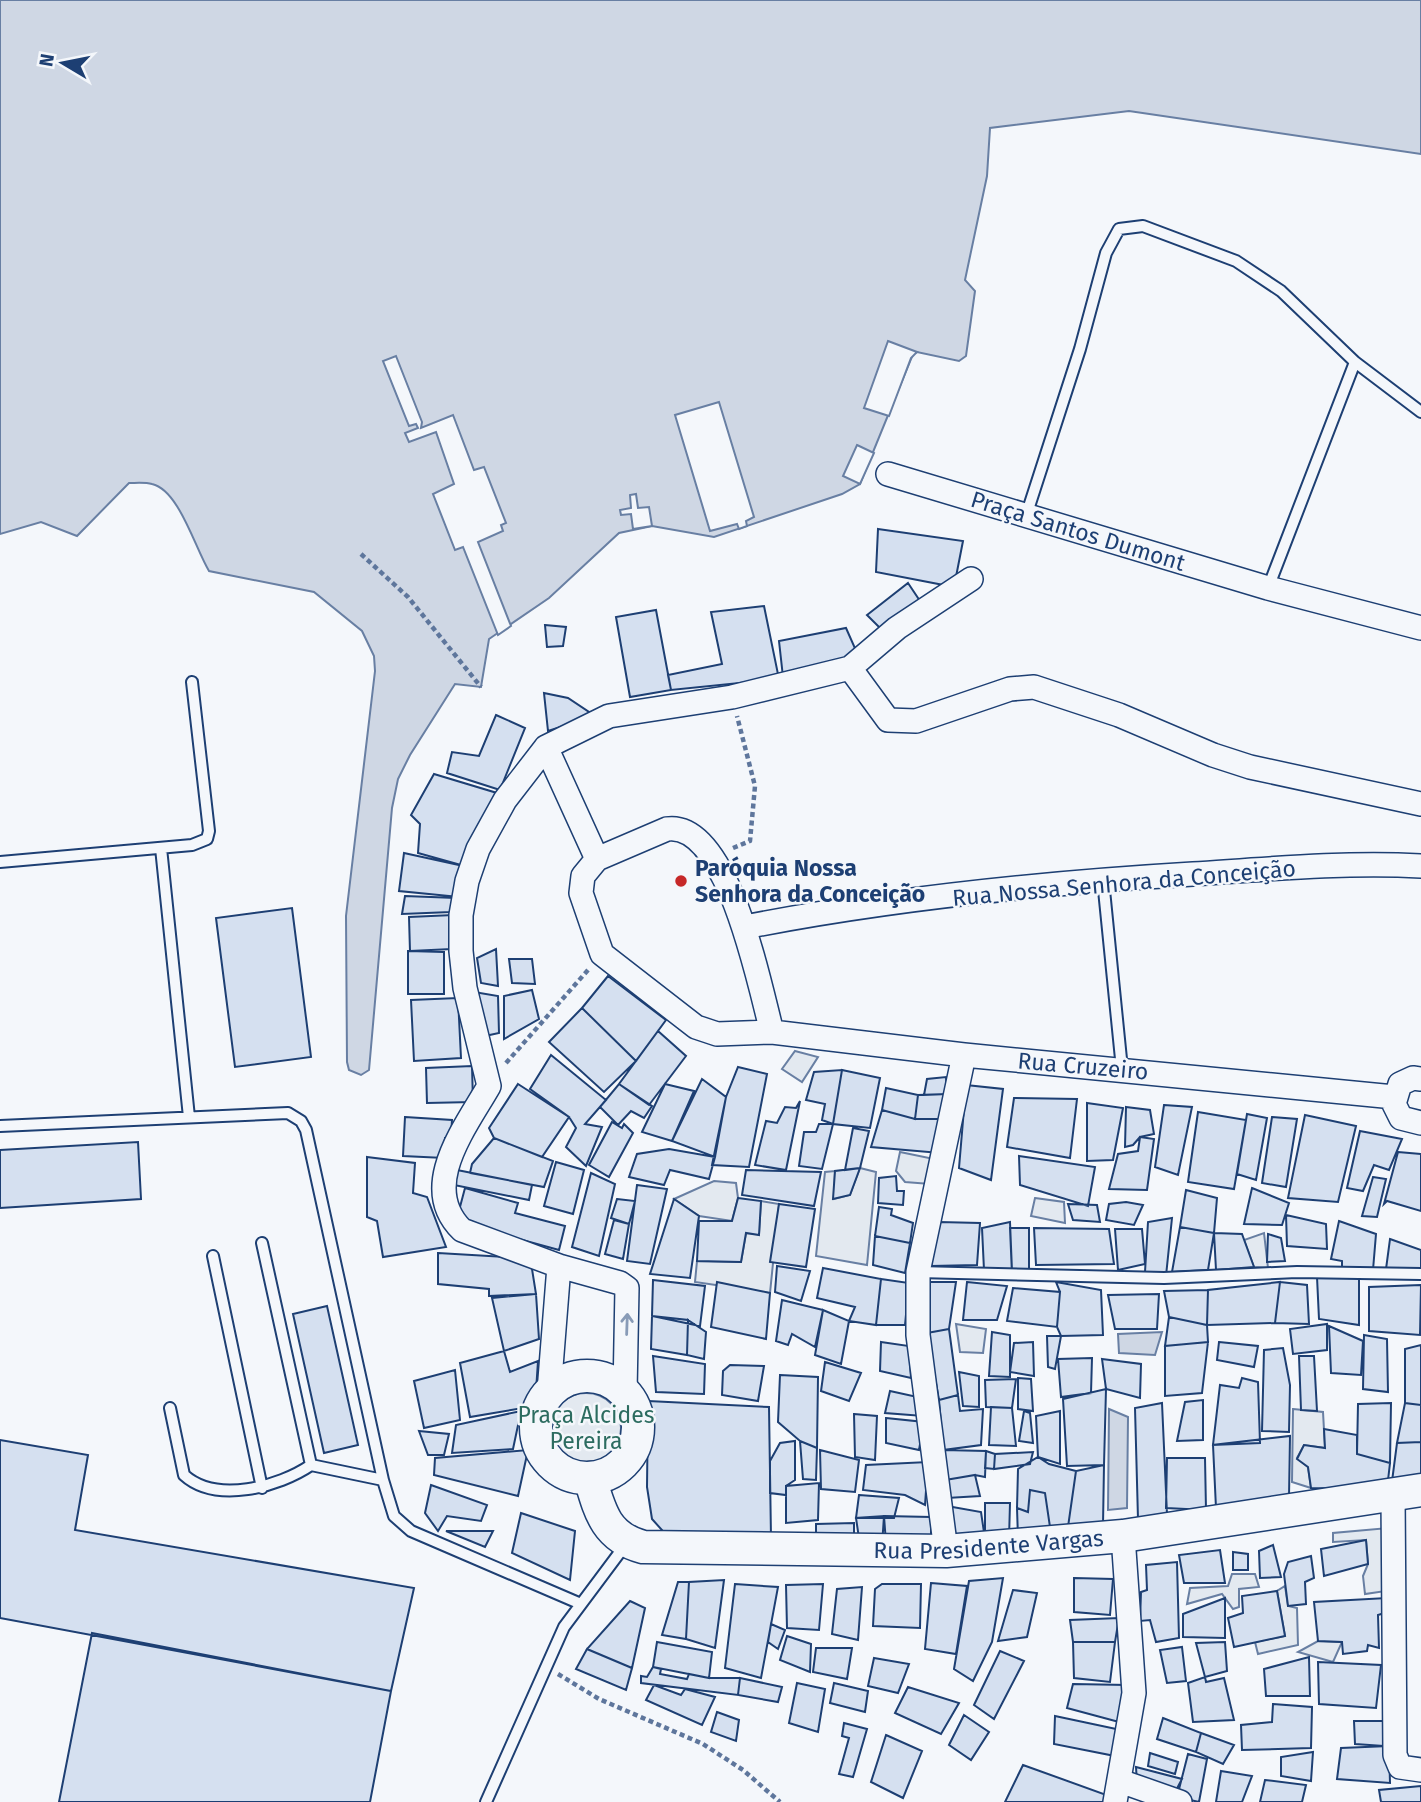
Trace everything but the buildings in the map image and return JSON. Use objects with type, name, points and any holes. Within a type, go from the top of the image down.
[{"type":"street","name":"Praça Santos Dumont","points":[[888,474],[1268,588],[1421,628]]},
{"type":"street","points":[[625,1392],[626,1288],[620,1283],[559,1266],[462,1230],[452,1220],[444,1194],[448,1162],[489,1086],[465,988],[461,951],[461,915],[467,881],[478,849],[505,800],[546,747],[609,716],[732,697],[850,668],[897,628],[971,579]]},
{"type":"street","points":[[850,668],[888,720],[916,721],[1010,689],[1034,687],[1119,715],[1213,755],[1250,767],[1421,804]]},
{"type":"street","points":[[546,747],[597,859]]},
{"type":"street","points":[[602,954],[581,893],[583,876],[597,859],[674,828],[690,832],[713,857],[745,927],[772,1032]]},
{"type":"street","name":"Rua Nossa Senhora da Conceição","points":[[745,927],[818,913],[1103,880],[1331,865],[1421,866]]},
{"type":"street","name":"Rua Cruzeiro","points":[[602,954],[696,1027],[717,1034],[772,1032],[964,1055],[1394,1097]]},
{"type":"street","points":[[946,1550],[918,1335],[918,1272],[964,1055]]},
{"type":"street","points":[[1421,1079],[1406,1080],[1394,1097],[1396,1112],[1401,1118],[1421,1123]]},
{"type":"street","points":[[549,1392],[559,1266]]},
{"type":"street","points":[[579,1376],[597,1376],[612,1382],[625,1392],[634,1406],[638,1422],[637,1438],[631,1454],[620,1466],[606,1475],[573,1477],[558,1469],[545,1457],[537,1441],[536,1424],[540,1407],[549,1392],[563,1381],[579,1376]]},
{"type":"street","points":[[590,1478],[601,1516],[611,1530],[627,1542]]},
{"type":"street","points":[[1407,1493],[1395,1755],[1400,1767],[1421,1770]]},
{"type":"street","name":"Rua Presidente Vargas","points":[[627,1542],[656,1547],[946,1550],[1123,1536],[1407,1493]]},
{"type":"street","points":[[1123,1536],[1134,1693],[1117,1792],[1180,1802]]},
{"type":"lane","points":[[1026,516],[1080,349],[1105,253],[1119,229],[1143,226],[1236,261],[1281,291],[1355,362],[1421,412]]},
{"type":"lane","points":[[1268,588],[1355,362]]},
{"type":"lane","points":[[0,862],[162,848],[201,843],[206,839],[209,831],[192,682]]},
{"type":"lane","points":[[162,848],[189,1117]]},
{"type":"lane","points":[[1103,880],[1122,1069]]},
{"type":"lane","points":[[0,1126],[288,1113],[301,1121],[306,1130],[383,1480],[394,1516],[411,1531],[581,1604]]},
{"type":"lane","points":[[262,1243],[311,1465]]},
{"type":"lane","points":[[213,1256],[262,1488]]},
{"type":"lane","points":[[918,1272],[1164,1278],[1297,1272],[1421,1274]]},
{"type":"lane","points":[[170,1408],[184,1475],[208,1489],[262,1488],[294,1476],[311,1465],[383,1480]]},
{"type":"lane","points":[[486,1802],[564,1627],[627,1542]]},
{"type":"path","points":[[361,554],[408,597],[481,687]]},
{"type":"path","points":[[713,857],[750,841],[755,786],[732,697]]},
{"type":"path","points":[[489,1086],[509,1058],[602,954]]},
{"type":"path","points":[[546,1667],[598,1699],[703,1744],[743,1770],[780,1802]]},
{"type":"green space","points":[[795,1051],[818,1057],[802,1082],[782,1069]]},
{"type":"green space","points":[[900,1152],[934,1159],[930,1184],[905,1182],[896,1171]]},
{"type":"green space","points":[[860,1168],[876,1172],[867,1265],[816,1256],[825,1172],[835,1171],[834,1199],[850,1195]]},
{"type":"green space","points":[[714,1181],[736,1183],[738,1198],[732,1221],[699,1216],[674,1199]]},
{"type":"green space","points":[[1035,1198],[1064,1202],[1065,1223],[1031,1216]]},
{"type":"green space","points":[[761,1201],[779,1204],[770,1293],[695,1282],[697,1261],[741,1262],[746,1233],[759,1234]]},
{"type":"green space","points":[[1264,1233],[1268,1268],[1254,1267],[1244,1240]]},
{"type":"green space","points":[[956,1324],[986,1329],[983,1353],[960,1352]]},
{"type":"green space","name":"Praça Alcides Pereira","points":[[593,1393],[606,1399],[615,1408],[619,1414],[619,1442],[611,1453],[600,1461],[579,1463],[561,1453],[553,1442],[551,1421],[561,1403],[572,1395]]},
{"type":"green space","points":[[1293,1409],[1323,1412],[1325,1448],[1304,1445],[1297,1458],[1308,1467],[1311,1488],[1292,1482]]},
{"type":"green space","points":[[1388,1528],[1386,1591],[1365,1594],[1363,1576],[1368,1564],[1366,1540],[1333,1542],[1333,1533]]},
{"type":"green space","points":[[1232,1574],[1255,1574],[1259,1587],[1239,1589],[1239,1607],[1233,1609],[1222,1594],[1187,1604],[1190,1588],[1228,1586]]},
{"type":"green space","points":[[1285,1586],[1288,1606],[1297,1608],[1298,1645],[1258,1654],[1255,1642],[1285,1636],[1277,1591]]},
{"type":"green space","points":[[1318,1641],[1342,1642],[1333,1662],[1298,1652]]},
{"type":"shaded area","points":[[0,0],[1421,0],[1421,154],[1129,111],[990,128],[987,176],[965,280],[975,291],[966,356],[959,361],[917,352],[913,354],[860,484],[842,494],[714,537],[652,526],[619,533],[549,598],[489,639],[481,687],[455,684],[398,779],[392,808],[369,1070],[361,1075],[349,1070],[347,1062],[346,916],[375,671],[374,656],[362,631],[314,592],[209,571],[178,508],[162,489],[152,484],[129,483],[77,536],[41,522],[0,534]]},
{"type":"shaded area","points":[[1162,1332],[1155,1355],[1119,1353],[1118,1334]]},
{"type":"shaded area","points":[[1109,1409],[1128,1417],[1127,1508],[1108,1510]]},
{"type":"pier","points":[[888,341],[917,352],[911,358],[889,416],[864,408]]},
{"type":"pier","points":[[396,356],[422,422],[421,428],[453,415],[474,470],[484,467],[506,523],[501,525],[503,531],[478,542],[511,626],[498,635],[463,547],[455,550],[433,494],[454,484],[436,432],[409,442],[405,433],[418,428],[416,424],[409,426],[383,361]]},
{"type":"pier","points":[[719,402],[754,517],[746,521],[747,526],[739,529],[737,524],[710,531],[675,415]]},
{"type":"pier","points":[[857,445],[874,453],[860,484],[843,476]]},
{"type":"pier","points":[[636,494],[638,508],[649,507],[652,526],[633,529],[631,514],[621,515],[620,510],[631,508],[630,495]]},
{"type":"place","name":"Paróquia Nossa Senhora da Conceição","points":[[681,881]]}]
